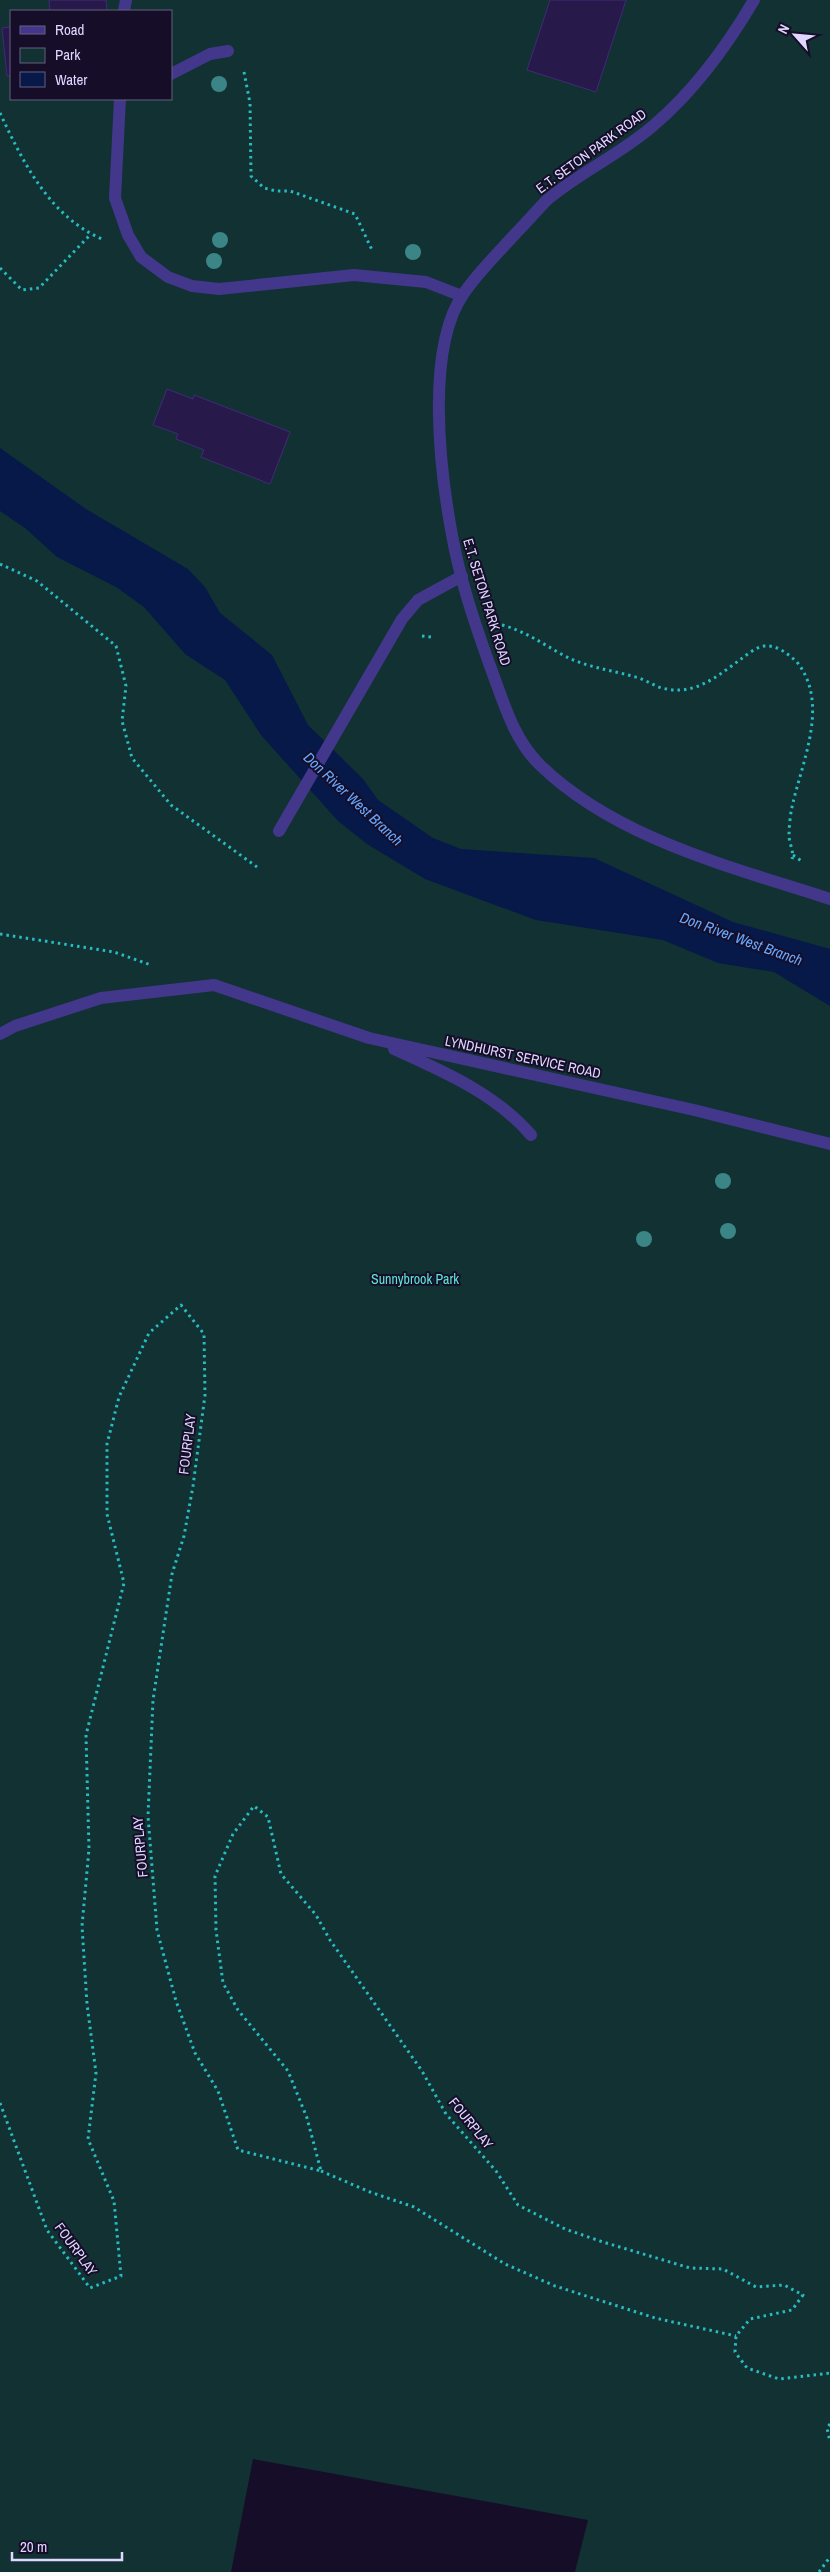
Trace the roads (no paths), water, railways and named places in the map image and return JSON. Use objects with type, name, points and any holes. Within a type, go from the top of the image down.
[{"type":"street","name":"E.T. SETON PARK ROAD","points":[[754,0],[733,35],[688,92],[653,126],[547,201],[483,268],[462,296],[447,332],[441,368],[439,421],[452,537],[462,576],[504,705],[523,744],[538,764],[566,787],[620,823],[672,845],[830,899]]},
{"type":"street","points":[[172,73],[210,54],[228,51]]},
{"type":"street","points":[[120,100],[115,198],[128,236],[141,257],[168,277],[192,286],[218,289],[354,275],[426,282],[462,296]]},
{"type":"street","points":[[280,831],[395,632],[413,606],[418,600],[462,576]]},
{"type":"street","name":"LYNDHURST SERVICE ROAD","points":[[0,1034],[15,1026],[101,998],[214,985],[369,1038],[694,1110],[830,1144]]},
{"type":"street","points":[[369,1038],[460,1081],[512,1116],[532,1135]]},
{"type":"water","name":"Don River West Branch","points":[[0,448],[86,509],[188,569],[205,587],[220,613],[272,655],[308,725],[363,779],[378,800],[433,838],[461,849],[594,858],[733,922],[830,949],[830,1006],[774,972],[718,963],[663,940],[536,920],[425,879],[367,844],[338,821],[261,735],[225,680],[185,654],[144,607],[116,587],[57,557],[25,528],[0,511]]},
{"type":"park label","name":"Sunnybrook Park","points":[[415,1279]]}]
